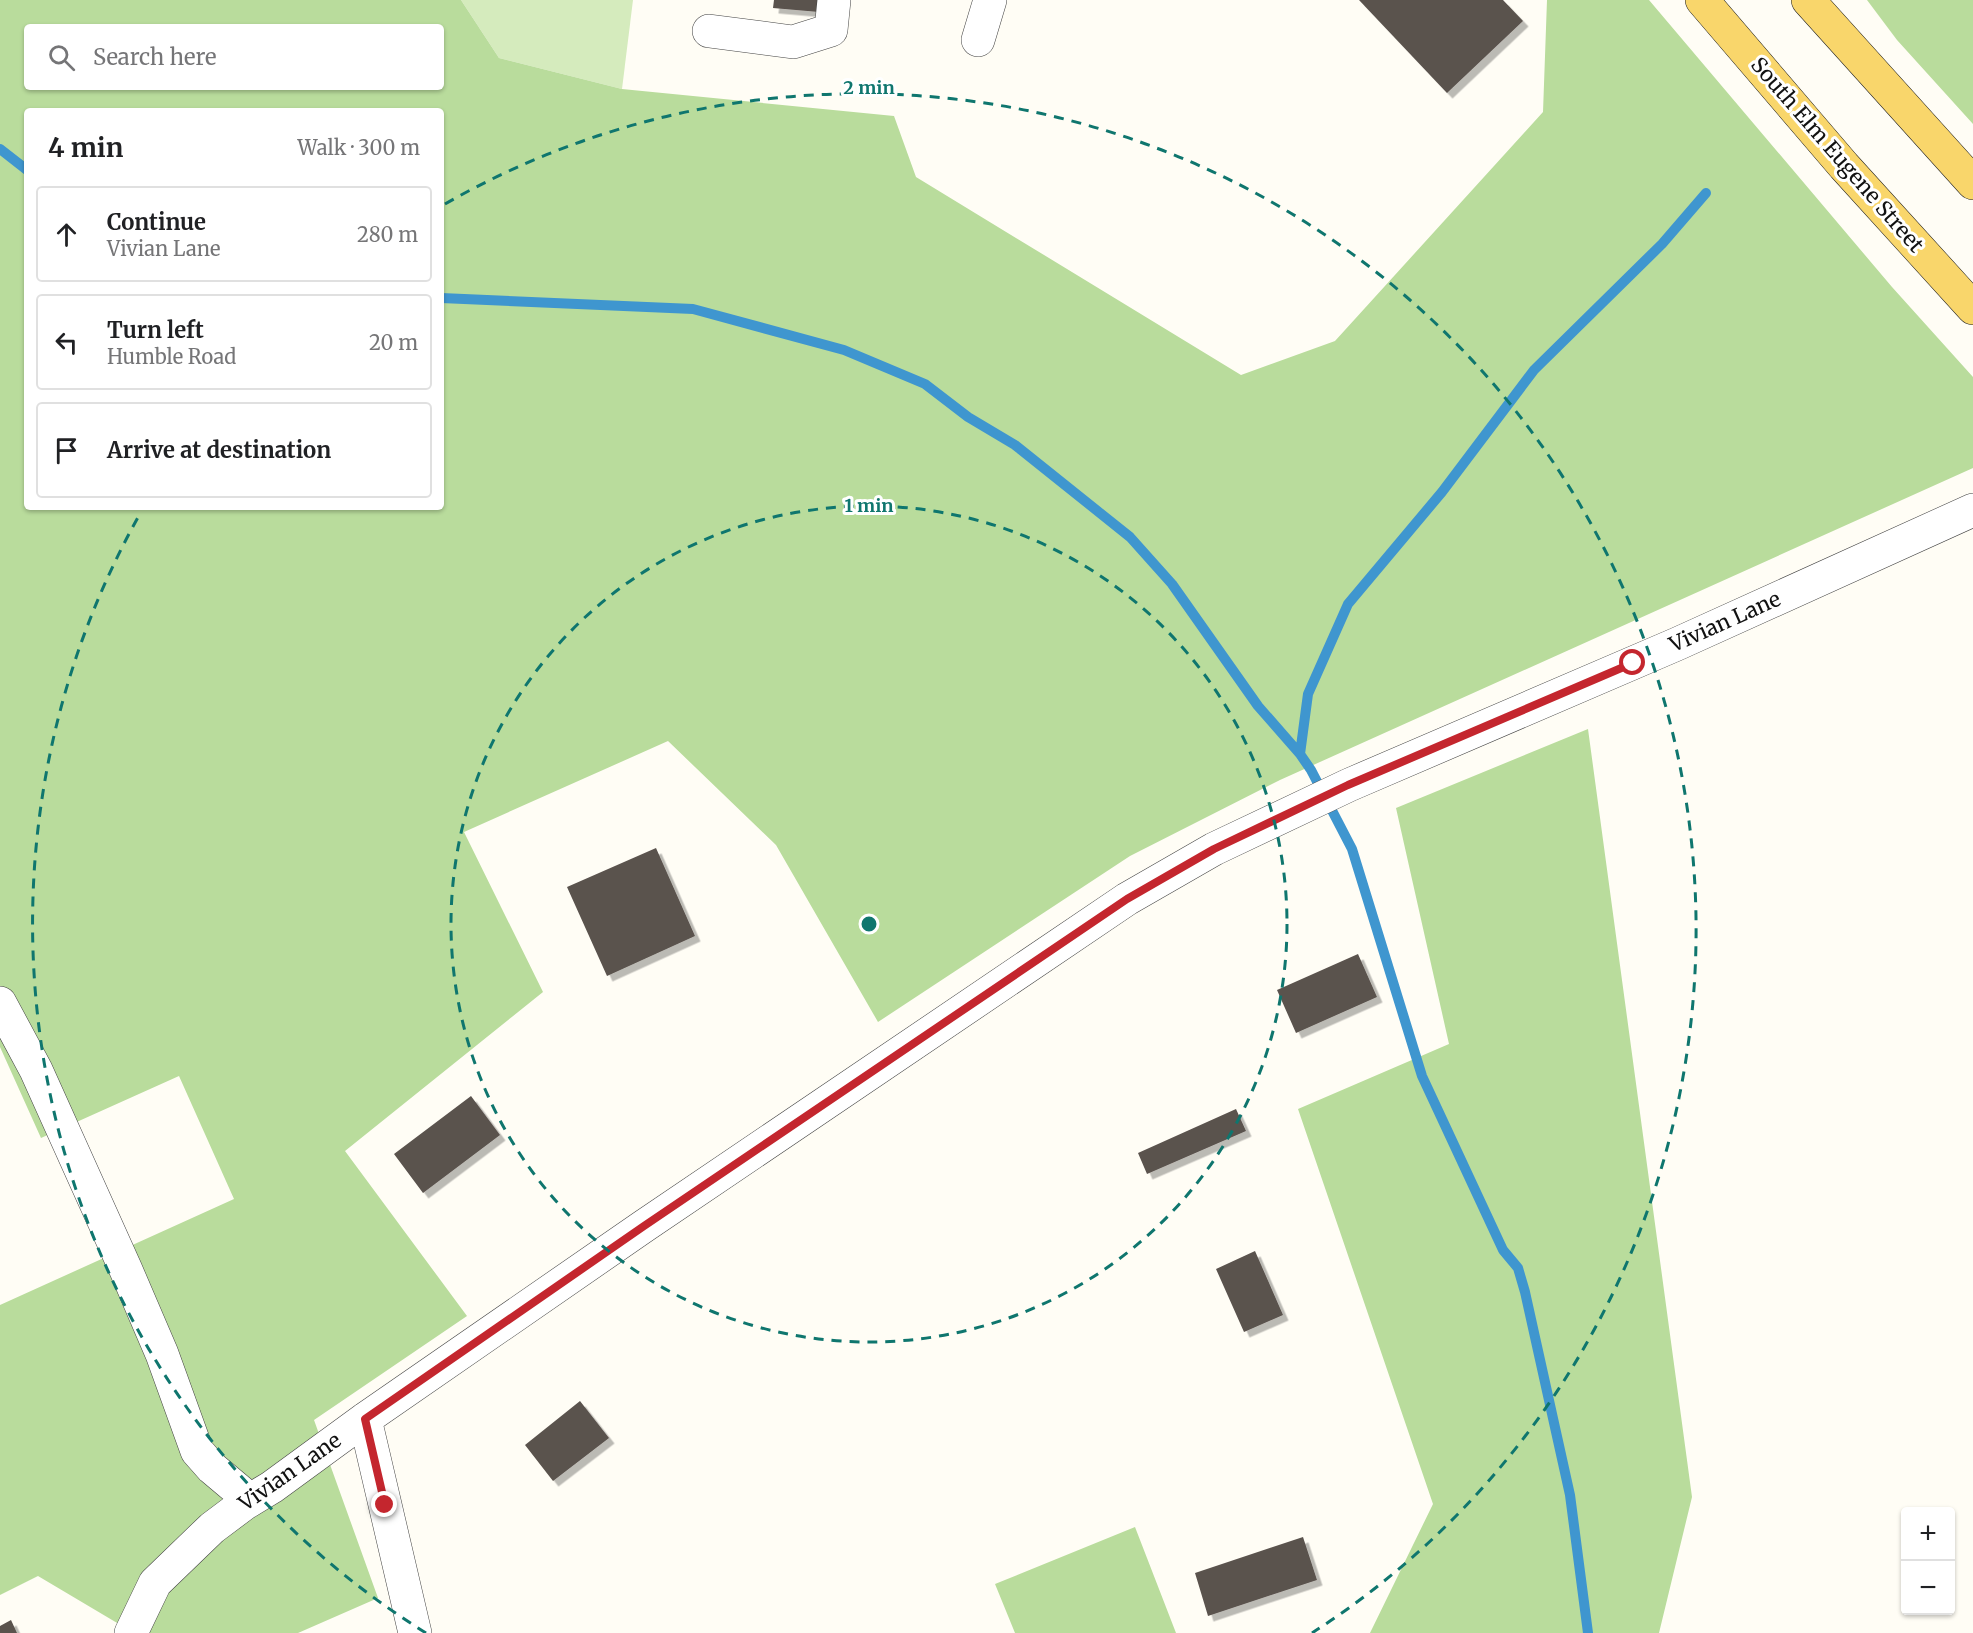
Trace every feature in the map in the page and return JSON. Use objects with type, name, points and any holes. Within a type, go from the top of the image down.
[{"type":"main road","name":"South Elm Eugene Street","points":[[1702,0],[1844,166],[1973,308]]},
{"type":"main road","points":[[1808,0],[1973,183]]},
{"type":"street","points":[[709,31],[793,42],[831,30],[834,0]]},
{"type":"street","points":[[978,40],[990,0]]},
{"type":"street","name":"Vivian Lane","points":[[134,1627],[155,1583],[212,1528],[250,1500],[273,1487],[365,1419],[644,1226],[1118,905],[1214,849],[1348,785],[1677,644],[1973,510]]},
{"type":"street","points":[[0,1003],[36,1070],[121,1260],[162,1354],[197,1451],[212,1468],[250,1500]]},
{"type":"street","points":[[365,1419],[415,1633]]},
{"type":"green space","points":[[0,0],[461,0],[499,58],[622,89],[894,116],[916,177],[1241,375],[1335,341],[1543,112],[1547,0],[1649,0],[1892,287],[1973,377],[1973,468],[1280,780],[1130,856],[878,1022],[776,845],[668,741],[464,832],[543,992],[345,1151],[467,1316],[314,1420],[378,1598],[298,1633],[134,1633],[38,1576],[0,1595],[0,1305],[234,1199],[179,1076],[41,1138],[0,1047]]},
{"type":"green space","points":[[461,0],[633,0],[622,89],[499,58]]},
{"type":"green space","points":[[1867,0],[1973,0],[1973,124],[1897,40]]},
{"type":"green space","points":[[1588,729],[1692,1497],[1659,1633],[1370,1633],[1433,1504],[1298,1109],[1449,1044],[1396,808]]},
{"type":"green space","points":[[1135,1527],[1176,1633],[1015,1633],[995,1584]]},
{"type":"building","points":[[774,0],[820,0],[819,12],[773,8]]},
{"type":"building","points":[[1359,0],[1503,0],[1523,21],[1447,93]]},
{"type":"building","points":[[656,848],[695,936],[607,976],[567,887]]},
{"type":"building","points":[[1358,954],[1377,997],[1296,1033],[1277,990]]},
{"type":"building","points":[[471,1096],[500,1135],[423,1193],[394,1154]]},
{"type":"building","points":[[1236,1109],[1246,1131],[1147,1174],[1138,1153]]},
{"type":"building","points":[[1255,1251],[1283,1315],[1244,1332],[1216,1269]]},
{"type":"building","points":[[580,1401],[609,1438],[553,1481],[525,1445]]},
{"type":"building","points":[[1303,1537],[1317,1580],[1208,1616],[1195,1573]]},
{"type":"building","points":[[11,1620],[17,1633],[0,1633],[0,1626]]},
{"type":"waterway","points":[[0,149],[24,168]]},
{"type":"waterway","points":[[1300,754],[1308,694],[1348,604],[1442,492],[1534,370],[1662,244],[1706,193]]},
{"type":"waterway","points":[[444,298],[693,309],[844,350],[925,384],[968,417],[1015,445],[1130,537],[1172,584],[1258,706],[1311,770],[1352,849],[1422,1076],[1503,1250],[1518,1268],[1570,1495],[1588,1633]]},
{"type":"route","points":[[385,1505],[365,1419],[644,1226],[1127,899],[1214,849],[1348,785],[1633,663]]}]
